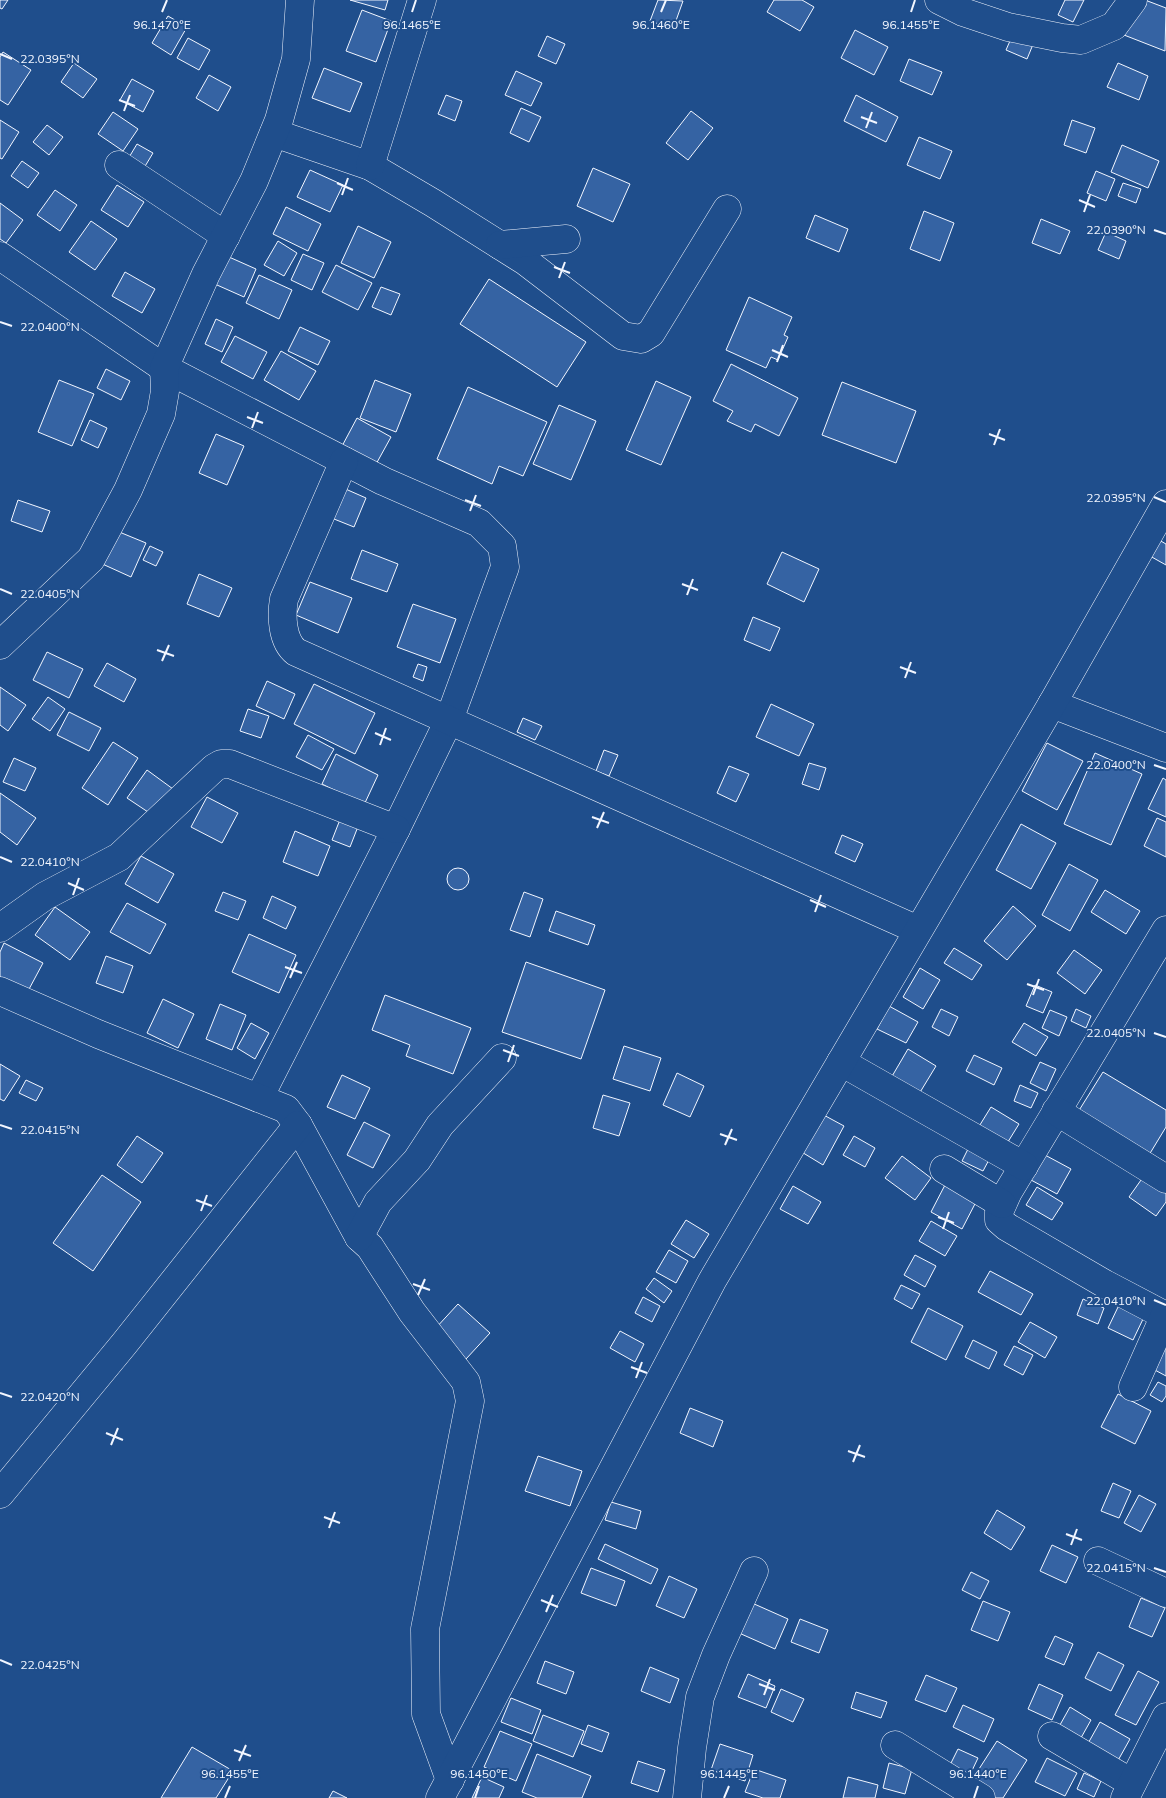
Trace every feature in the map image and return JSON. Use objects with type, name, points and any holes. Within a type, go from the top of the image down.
[{"type":"street","points":[[0,645],[91,559],[128,490],[161,414],[165,391],[164,368],[206,274],[254,181],[279,120],[296,60],[300,0]]},
{"type":"street","points":[[370,166],[422,0]]},
{"type":"street","points":[[939,0],[963,12],[1008,26],[1062,38],[1081,40],[1114,26],[1133,0]]},
{"type":"street","points":[[274,133],[370,166],[525,261],[623,336],[641,339],[651,333],[727,209]]},
{"type":"street","points":[[119,165],[226,236]]},
{"type":"street","points":[[500,245],[566,239]]},
{"type":"street","points":[[0,256],[164,368],[383,481],[479,523],[502,546],[505,567],[449,720],[396,830],[259,1098]]},
{"type":"street","points":[[344,461],[284,600],[283,619],[290,647],[296,652],[918,930]]},
{"type":"street","points":[[445,1789],[712,1281],[1052,704],[1166,504]]},
{"type":"street","points":[[1052,704],[1166,748]]},
{"type":"street","points":[[0,928],[45,896],[119,857],[190,788],[221,764],[230,764],[396,830]]},
{"type":"street","points":[[1133,1387],[1166,1315],[1105,1284],[1007,1227],[999,1220],[999,1212],[1056,1110],[1166,930]]},
{"type":"street","points":[[0,991],[98,1034],[286,1109],[298,1125],[359,1237],[370,1248],[412,1312],[466,1382],[470,1401],[425,1630],[426,1714],[445,1789]]},
{"type":"street","points":[[359,1237],[378,1202],[417,1160],[440,1125],[502,1058]]},
{"type":"street","points":[[841,1062],[1024,1166]]},
{"type":"street","points":[[1056,1110],[1166,1179]]},
{"type":"street","points":[[0,1494],[124,1344],[298,1125]]},
{"type":"street","points":[[944,1169],[1002,1204]]},
{"type":"street","points":[[1098,1561],[1166,1593]]},
{"type":"street","points":[[687,1798],[700,1697],[754,1571]]},
{"type":"street","points":[[1052,1736],[1129,1791],[1166,1717]]},
{"type":"street","points":[[895,1745],[981,1798]]},
{"type":"building","points":[[0,0],[8,0],[2,9],[0,8]]},
{"type":"building","points":[[350,0],[388,0],[385,10]]},
{"type":"building","points":[[658,0],[683,1],[673,29],[650,21]]},
{"type":"building","points":[[774,0],[802,0],[814,7],[800,31],[767,12]]},
{"type":"building","points":[[1065,0],[1084,0],[1073,22],[1058,15]]},
{"type":"building","points":[[1145,0],[1166,8],[1165,51],[1124,35]]},
{"type":"building","points":[[362,10],[391,21],[376,62],[346,51]]},
{"type":"building","points":[[168,16],[187,27],[171,55],[152,43]]},
{"type":"building","points":[[855,30],[888,47],[874,75],[841,58]]},
{"type":"building","points":[[1013,34],[1034,42],[1027,59],[1006,50]]},
{"type":"building","points":[[547,36],[565,44],[556,64],[538,56]]},
{"type":"building","points":[[188,38],[210,50],[199,70],[177,58]]},
{"type":"building","points":[[3,52],[31,70],[8,105],[0,100],[0,57]]},
{"type":"building","points":[[909,59],[942,72],[932,95],[900,81]]},
{"type":"building","points":[[74,63],[97,79],[83,98],[61,82]]},
{"type":"building","points":[[1118,63],[1148,76],[1139,100],[1107,87]]},
{"type":"building","points":[[324,68],[362,83],[350,112],[312,98]]},
{"type":"building","points":[[516,71],[542,83],[531,106],[505,95]]},
{"type":"building","points":[[209,75],[231,87],[218,111],[196,98]]},
{"type":"building","points":[[132,79],[154,91],[143,112],[120,100]]},
{"type":"building","points":[[446,95],[462,101],[455,121],[438,114]]},
{"type":"building","points":[[856,95],[898,117],[886,142],[844,121]]},
{"type":"building","points":[[521,108],[541,117],[529,142],[510,133]]},
{"type":"building","points":[[691,111],[713,128],[688,160],[666,143]]},
{"type":"building","points":[[113,112],[138,129],[123,151],[98,134]]},
{"type":"building","points":[[0,120],[19,132],[2,159],[0,158]]},
{"type":"building","points":[[1072,120],[1095,128],[1086,153],[1064,145]]},
{"type":"building","points":[[47,125],[63,137],[49,155],[33,142]]},
{"type":"building","points":[[919,137],[952,151],[940,179],[907,165]]},
{"type":"building","points":[[137,144],[153,153],[141,173],[125,164]]},
{"type":"building","points":[[1122,145],[1159,161],[1148,188],[1111,172]]},
{"type":"building","points":[[22,161],[39,173],[28,188],[11,176]]},
{"type":"building","points":[[593,168],[630,184],[613,222],[577,206]]},
{"type":"building","points":[[310,170],[343,185],[330,212],[297,197]]},
{"type":"building","points":[[1096,171],[1115,179],[1106,201],[1087,193]]},
{"type":"building","points":[[1123,183],[1141,189],[1136,203],[1118,196]]},
{"type":"building","points":[[117,185],[144,202],[128,227],[101,210]]},
{"type":"building","points":[[55,190],[77,205],[60,231],[37,215]]},
{"type":"building","points":[[0,203],[23,220],[6,243],[0,239]]},
{"type":"building","points":[[286,207],[321,224],[308,251],[273,234]]},
{"type":"building","points":[[924,211],[954,223],[940,261],[910,249]]},
{"type":"building","points":[[815,215],[848,229],[839,252],[806,238]]},
{"type":"building","points":[[1041,219],[1070,231],[1060,254],[1032,243]]},
{"type":"building","points":[[91,221],[117,239],[95,270],[69,252]]},
{"type":"building","points":[[358,226],[391,242],[374,278],[341,263]]},
{"type":"building","points":[[1106,232],[1126,241],[1119,259],[1098,250]]},
{"type":"building","points":[[278,241],[297,253],[284,276],[264,265]]},
{"type":"building","points":[[220,253],[256,269],[244,297],[208,281]]},
{"type":"building","points":[[303,254],[324,263],[312,290],[291,280]]},
{"type":"building","points":[[336,265],[372,283],[358,310],[322,292]]},
{"type":"building","points":[[125,272],[155,289],[142,313],[112,296]]},
{"type":"building","points":[[259,275],[292,290],[279,319],[246,303]]},
{"type":"building","points":[[489,279],[586,342],[557,387],[460,324]]},
{"type":"building","points":[[381,287],[400,294],[391,315],[372,307]]},
{"type":"building","points":[[749,297],[792,317],[784,335],[788,337],[778,360],[771,357],[766,368],[726,350]]},
{"type":"building","points":[[216,319],[233,327],[222,352],[205,344]]},
{"type":"building","points":[[300,327],[330,341],[318,365],[288,351]]},
{"type":"building","points":[[235,336],[267,352],[253,379],[221,362]]},
{"type":"building","points":[[281,351],[316,371],[299,400],[264,380]]},
{"type":"building","points":[[731,364],[798,398],[779,436],[755,424],[751,432],[727,421],[733,411],[713,401]]},
{"type":"building","points":[[106,369],[130,381],[121,400],[97,388]]},
{"type":"building","points":[[59,380],[94,394],[72,446],[38,432]]},
{"type":"building","points":[[375,380],[411,394],[396,432],[360,418]]},
{"type":"building","points":[[656,381],[691,397],[661,465],[626,450]]},
{"type":"building","points":[[842,382],[916,411],[896,463],[822,435]]},
{"type":"building","points":[[468,387],[547,422],[523,476],[499,466],[492,484],[437,459]]},
{"type":"building","points":[[559,405],[596,421],[571,480],[533,464]]},
{"type":"building","points":[[357,418],[391,437],[375,466],[341,448]]},
{"type":"building","points":[[90,420],[107,428],[98,448],[81,440]]},
{"type":"building","points":[[216,434],[244,446],[227,485],[199,473]]},
{"type":"building","points":[[341,487],[366,498],[354,527],[329,517]]},
{"type":"building","points":[[18,500],[50,511],[42,532],[11,521]]},
{"type":"building","points":[[112,529],[146,543],[131,577],[98,562]]},
{"type":"building","points":[[1159,540],[1166,544],[1166,565],[1150,556]]},
{"type":"building","points":[[150,546],[163,552],[156,566],[143,560]]},
{"type":"building","points":[[362,550],[398,564],[387,592],[351,579]]},
{"type":"building","points":[[782,552],[819,569],[804,602],[767,584]]},
{"type":"building","points":[[199,574],[232,588],[219,617],[187,604]]},
{"type":"building","points":[[310,582],[352,598],[338,633],[296,615]]},
{"type":"building","points":[[413,604],[456,619],[440,663],[397,647]]},
{"type":"building","points":[[753,617],[780,628],[770,651],[744,640]]},
{"type":"building","points":[[47,652],[83,669],[69,698],[33,680]]},
{"type":"building","points":[[107,663],[136,679],[124,702],[94,686]]},
{"type":"building","points":[[418,664],[427,667],[423,681],[413,677]]},
{"type":"building","points":[[267,681],[295,694],[284,719],[256,706]]},
{"type":"building","points":[[314,684],[375,713],[355,754],[294,724]]},
{"type":"building","points":[[0,687],[26,705],[8,731],[0,725]]},
{"type":"building","points":[[48,697],[65,709],[50,731],[32,719]]},
{"type":"building","points":[[771,704],[814,724],[799,756],[756,737]]},
{"type":"building","points":[[248,709],[269,716],[261,738],[240,731]]},
{"type":"building","points":[[69,712],[101,728],[89,751],[57,735]]},
{"type":"building","points":[[523,718],[542,726],[535,740],[517,732]]},
{"type":"building","points":[[308,735],[334,749],[322,770],[296,757]]},
{"type":"building","points":[[113,742],[138,758],[108,805],[82,788]]},
{"type":"building","points":[[1047,743],[1083,761],[1057,810],[1022,791]]},
{"type":"building","points":[[604,750],[618,755],[609,776],[596,771]]},
{"type":"building","points":[[1095,753],[1142,774],[1111,845],[1064,824]]},
{"type":"building","points":[[336,754],[378,775],[364,805],[322,784]]},
{"type":"building","points":[[14,758],[36,768],[25,791],[3,782]]},
{"type":"building","points":[[809,763],[826,768],[819,790],[802,784]]},
{"type":"building","points":[[729,766],[749,774],[736,802],[717,793]]},
{"type":"building","points":[[147,770],[173,789],[154,816],[127,798]]},
{"type":"building","points":[[1163,778],[1166,780],[1166,817],[1148,809]]},
{"type":"building","points":[[0,793],[36,818],[17,845],[0,832]]},
{"type":"building","points":[[207,797],[238,813],[222,843],[191,827]]},
{"type":"building","points":[[341,817],[359,824],[350,847],[332,840]]},
{"type":"building","points":[[1157,818],[1166,822],[1166,857],[1144,846]]},
{"type":"building","points":[[1021,824],[1056,843],[1031,889],[996,870]]},
{"type":"building","points":[[295,831],[330,846],[318,876],[283,862]]},
{"type":"building","points":[[842,835],[863,844],[855,862],[835,853]]},
{"type":"building","points":[[141,856],[174,874],[158,903],[125,884]]},
{"type":"building","points":[[1069,864],[1098,880],[1070,931],[1042,915]]},
{"type":"building","points":[[458,868],[466,871],[469,879],[466,887],[458,890],[450,887],[447,879],[450,871]]},
{"type":"building","points":[[1105,890],[1140,911],[1126,934],[1091,912]]},
{"type":"building","points":[[223,892],[246,901],[238,920],[215,911]]},
{"type":"building","points":[[524,892],[543,899],[530,937],[510,930]]},
{"type":"building","points":[[272,896],[296,907],[286,929],[263,918]]},
{"type":"building","points":[[127,903],[166,924],[150,954],[110,932]]},
{"type":"building","points":[[1013,906],[1036,926],[1007,960],[984,941]]},
{"type":"building","points":[[55,907],[90,932],[70,960],[35,935]]},
{"type":"building","points":[[556,911],[595,925],[588,945],[549,931]]},
{"type":"building","points":[[249,934],[296,955],[279,993],[232,972]]},
{"type":"building","points":[[4,943],[43,963],[28,991],[0,977],[0,952]]},
{"type":"building","points":[[954,948],[982,965],[972,980],[944,963]]},
{"type":"building","points":[[1074,950],[1102,970],[1085,994],[1057,973]]},
{"type":"building","points":[[106,956],[133,966],[123,993],[96,983]]},
{"type":"building","points":[[526,962],[605,990],[581,1059],[502,1032]]},
{"type":"building","points":[[920,968],[940,980],[923,1009],[903,997]]},
{"type":"building","points":[[1035,985],[1052,992],[1043,1013],[1026,1006]]},
{"type":"building","points":[[385,995],[471,1028],[453,1074],[406,1056],[410,1045],[372,1030]]},
{"type":"building","points":[[163,999],[194,1014],[178,1048],[147,1033]]},
{"type":"building","points":[[220,1004],[246,1015],[232,1050],[206,1039]]},
{"type":"building","points":[[889,1006],[918,1022],[906,1043],[877,1029]]},
{"type":"building","points":[[941,1009],[958,1017],[949,1036],[932,1027]]},
{"type":"building","points":[[1076,1009],[1091,1016],[1086,1028],[1071,1021]]},
{"type":"building","points":[[1050,1010],[1067,1017],[1059,1036],[1042,1028]]},
{"type":"building","points":[[251,1023],[269,1033],[255,1059],[237,1048]]},
{"type":"building","points":[[1024,1023],[1048,1037],[1036,1056],[1012,1042]]},
{"type":"building","points":[[624,1046],[661,1058],[650,1091],[613,1079]]},
{"type":"building","points":[[908,1049],[936,1066],[919,1094],[891,1078]]},
{"type":"building","points":[[974,1055],[1002,1068],[994,1085],[966,1071]]},
{"type":"building","points":[[1040,1062],[1056,1069],[1046,1091],[1030,1083]]},
{"type":"building","points":[[0,1064],[20,1076],[4,1101],[0,1099]]},
{"type":"building","points":[[1103,1072],[1166,1110],[1166,1127],[1149,1155],[1078,1112]]},
{"type":"building","points":[[677,1073],[704,1086],[690,1117],[663,1105]]},
{"type":"building","points":[[342,1075],[370,1088],[355,1119],[327,1107]]},
{"type":"building","points":[[26,1080],[43,1088],[36,1101],[19,1093]]},
{"type":"building","points":[[1020,1085],[1038,1093],[1031,1108],[1014,1101]]},
{"type":"building","points":[[603,1095],[630,1103],[619,1136],[593,1128]]},
{"type":"building","points":[[991,1107],[1019,1124],[1006,1145],[978,1128]]},
{"type":"building","points":[[820,1113],[844,1126],[823,1165],[800,1151]]},
{"type":"building","points":[[364,1122],[390,1135],[373,1168],[347,1155]]},
{"type":"building","points":[[137,1136],[163,1153],[142,1183],[117,1165]]},
{"type":"building","points":[[854,1136],[875,1148],[865,1167],[843,1155]]},
{"type":"building","points":[[970,1145],[991,1156],[983,1171],[962,1161]]},
{"type":"building","points":[[1045,1155],[1071,1169],[1057,1194],[1031,1180]]},
{"type":"building","points":[[902,1156],[931,1178],[915,1200],[885,1178]]},
{"type":"building","points":[[1146,1173],[1166,1187],[1166,1202],[1156,1216],[1129,1197]]},
{"type":"building","points":[[102,1175],[141,1202],[93,1271],[53,1243]]},
{"type":"building","points":[[946,1183],[977,1200],[962,1229],[931,1212]]},
{"type":"building","points":[[793,1186],[821,1202],[808,1224],[780,1209]]},
{"type":"building","points":[[1037,1187],[1063,1203],[1052,1220],[1026,1205]]},
{"type":"building","points":[[686,1220],[709,1234],[694,1258],[671,1244]]},
{"type":"building","points":[[931,1221],[957,1236],[945,1256],[919,1241]]},
{"type":"building","points":[[669,1250],[688,1261],[676,1283],[656,1272]]},
{"type":"building","points":[[915,1255],[936,1266],[925,1287],[904,1275]]},
{"type":"building","points":[[990,1271],[1033,1294],[1021,1315],[978,1292]]},
{"type":"building","points":[[654,1278],[672,1291],[664,1303],[646,1289]]},
{"type":"building","points":[[901,1285],[920,1294],[912,1309],[894,1299]]},
{"type":"building","points":[[643,1297],[660,1306],[652,1322],[635,1313]]},
{"type":"building","points":[[1083,1299],[1104,1308],[1098,1324],[1077,1315]]},
{"type":"building","points":[[458,1304],[490,1333],[466,1359],[434,1330]]},
{"type":"building","points":[[1119,1305],[1144,1317],[1133,1340],[1108,1328]]},
{"type":"building","points":[[928,1308],[963,1326],[946,1360],[911,1342]]},
{"type":"building","points":[[1030,1322],[1057,1337],[1045,1358],[1018,1342]]},
{"type":"building","points":[[620,1331],[644,1344],[635,1362],[610,1348]]},
{"type":"building","points":[[973,1340],[997,1352],[989,1369],[965,1357]]},
{"type":"building","points":[[1014,1346],[1033,1355],[1023,1375],[1004,1365]]},
{"type":"building","points":[[1166,1348],[1166,1376],[1153,1369]]},
{"type":"building","points":[[1158,1382],[1166,1386],[1166,1396],[1162,1402],[1150,1395]]},
{"type":"building","points":[[1118,1394],[1151,1411],[1135,1444],[1101,1427]]},
{"type":"building","points":[[690,1408],[723,1421],[713,1447],[680,1433]]},
{"type":"building","points":[[538,1456],[582,1471],[570,1506],[525,1491]]},
{"type":"building","points":[[1113,1483],[1131,1491],[1119,1518],[1101,1511]]},
{"type":"building","points":[[1139,1495],[1156,1504],[1141,1532],[1124,1523]]},
{"type":"building","points":[[611,1502],[641,1511],[636,1529],[605,1520]]},
{"type":"building","points":[[997,1510],[1025,1527],[1011,1550],[984,1533]]},
{"type":"building","points":[[605,1544],[658,1569],[651,1584],[598,1559]]},
{"type":"building","points":[[1052,1545],[1078,1557],[1066,1583],[1040,1571]]},
{"type":"building","points":[[591,1568],[625,1581],[616,1606],[581,1593]]},
{"type":"building","points":[[971,1572],[989,1581],[980,1599],[962,1590]]},
{"type":"building","points":[[669,1576],[697,1589],[684,1618],[656,1606]]},
{"type":"building","points":[[1141,1598],[1165,1608],[1152,1637],[1129,1627]]},
{"type":"building","points":[[983,1601],[1010,1612],[998,1641],[971,1630]]},
{"type":"building","points":[[752,1603],[788,1619],[775,1649],[739,1633]]},
{"type":"building","points":[[800,1619],[828,1630],[819,1653],[791,1642]]},
{"type":"building","points":[[1055,1636],[1073,1644],[1064,1665],[1045,1657]]},
{"type":"building","points":[[1098,1652],[1124,1665],[1111,1691],[1085,1678]]},
{"type":"building","points":[[545,1661],[574,1672],[566,1694],[537,1683]]},
{"type":"building","points":[[650,1667],[679,1679],[670,1703],[641,1691]]},
{"type":"building","points":[[1138,1671],[1159,1682],[1136,1725],[1115,1715]]},
{"type":"building","points":[[748,1674],[775,1686],[766,1708],[738,1697]]},
{"type":"building","points":[[926,1675],[957,1688],[946,1712],[915,1700]]},
{"type":"building","points":[[1039,1684],[1063,1695],[1052,1720],[1028,1709]]},
{"type":"building","points":[[781,1689],[804,1699],[793,1722],[771,1712]]},
{"type":"building","points":[[856,1692],[887,1702],[881,1718],[851,1708]]},
{"type":"building","points":[[511,1698],[541,1710],[532,1734],[501,1722]]},
{"type":"building","points":[[963,1705],[994,1719],[984,1742],[953,1727]]},
{"type":"building","points":[[1070,1707],[1091,1720],[1077,1745],[1056,1732]]},
{"type":"building","points":[[543,1715],[584,1731],[573,1757],[533,1741]]},
{"type":"building","points":[[1100,1722],[1130,1739],[1116,1764],[1086,1747]]},
{"type":"building","points":[[588,1725],[609,1733],[602,1752],[581,1744]]},
{"type":"building","points":[[500,1731],[532,1744],[516,1781],[484,1767]]},
{"type":"building","points":[[997,1741],[1027,1760],[1003,1798],[992,1798],[970,1783]]},
{"type":"building","points":[[720,1744],[753,1755],[745,1781],[711,1770]]},
{"type":"building","points":[[192,1747],[233,1771],[216,1798],[161,1798]]},
{"type":"building","points":[[958,1749],[978,1758],[968,1779],[948,1769]]},
{"type":"building","points":[[537,1754],[591,1776],[582,1798],[537,1798],[522,1792]]},
{"type":"building","points":[[1047,1758],[1077,1773],[1065,1796],[1035,1782]]},
{"type":"building","points":[[638,1761],[665,1770],[658,1792],[631,1783]]},
{"type":"building","points":[[889,1763],[912,1769],[905,1794],[883,1788]]},
{"type":"building","points":[[754,1769],[786,1780],[780,1798],[763,1798],[745,1792]]},
{"type":"building","points":[[1084,1773],[1101,1781],[1094,1797],[1077,1789]]},
{"type":"building","points":[[482,1777],[504,1787],[499,1798],[472,1798]]},
{"type":"building","points":[[848,1777],[878,1785],[875,1798],[843,1798]]},
{"type":"building","points":[[333,1791],[347,1798],[329,1798]]}]
